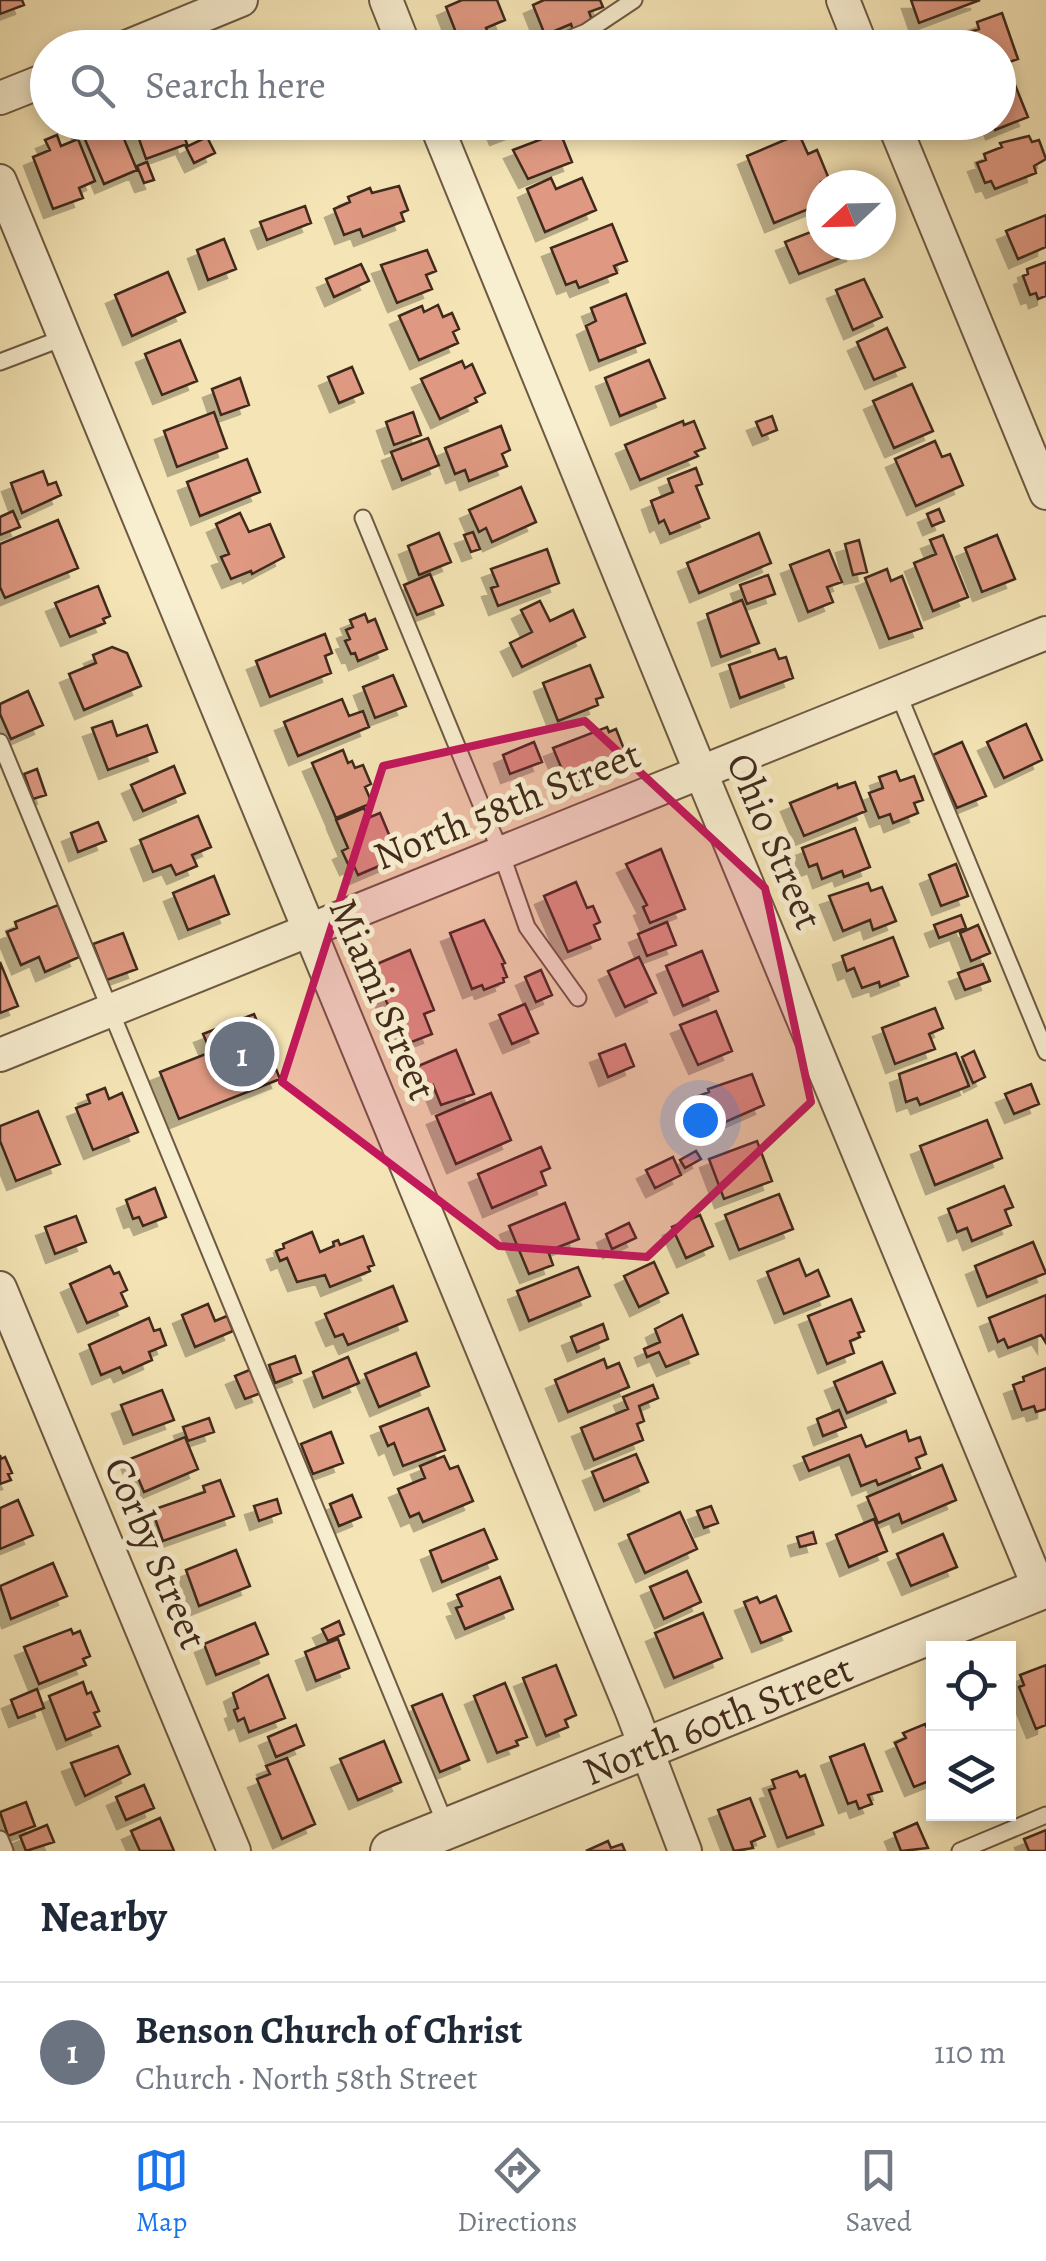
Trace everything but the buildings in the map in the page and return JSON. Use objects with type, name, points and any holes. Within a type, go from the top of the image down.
[{"type":"street","points":[[168,30],[241,0]]},
{"type":"street","points":[[386,0],[398,30]]},
{"type":"street","points":[[843,0],[855,30]]},
{"type":"street","points":[[0,98],[30,86]]},
{"type":"street","name":"Ohio Street","points":[[443,140],[701,773],[1043,1589]]},
{"type":"street","points":[[900,140],[1046,493]]},
{"type":"street","name":"Miami Street","points":[[0,181],[685,1851]]},
{"type":"street","name":"North 58th Street","points":[[0,1055],[1046,633]]},
{"type":"street","name":"Corby Street","points":[[0,1288],[234,1851]]},
{"type":"street","name":"North 60th Street","points":[[391,1851],[1043,1589]]},
{"type":"lane","points":[[588,30],[614,5],[634,0]]},
{"type":"lane","points":[[0,362],[63,338]]},
{"type":"lane","points":[[363,518],[501,853],[527,927],[578,998]]},
{"type":"lane","points":[[898,694],[1046,1052]]},
{"type":"lane","points":[[0,742],[447,1828]]},
{"type":"lane","points":[[960,1851],[1046,1815]]},
{"type":"lane","points":[[0,1839],[5,1851]]},
{"type":"highlighted area","points":[[585,721],[765,888],[811,1102],[647,1257],[499,1246],[282,1082],[383,766]]},
{"type":"place","name":"Benson Church of Christ","points":[[242,1054]]}]
